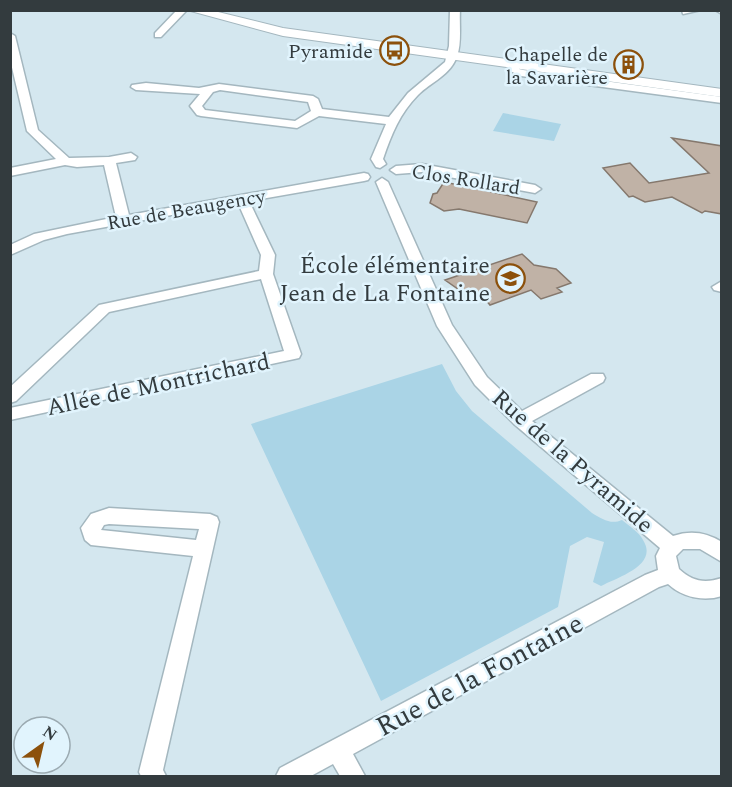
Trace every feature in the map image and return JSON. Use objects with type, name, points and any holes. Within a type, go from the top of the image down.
[{"type":"street","points":[[158,35],[183,10]]},
{"type":"street","points":[[193,10],[283,32],[722,93]]},
{"type":"street","points":[[380,164],[377,159],[392,121],[413,93],[448,64],[453,57],[455,10]]},
{"type":"street","points":[[686,12],[697,10]]},
{"type":"street","points":[[10,36],[33,131],[65,161]]},
{"type":"street","points":[[515,65],[513,70],[521,73],[722,100]]},
{"type":"street","points":[[136,87],[152,84],[208,92]]},
{"type":"street","points":[[317,112],[313,99],[219,87],[208,92],[196,106],[201,113],[297,125],[317,112],[392,121]]},
{"type":"street","points":[[10,172],[65,161],[77,163],[131,157]]},
{"type":"street","points":[[108,161],[123,219]]},
{"type":"street","points":[[380,164],[388,165],[396,170],[397,174],[394,178],[382,182],[372,181],[364,177],[362,173],[366,167],[380,164]]},
{"type":"street","name":"Clos Rollard","points":[[396,170],[422,168],[535,189]]},
{"type":"street","name":"Rue de Beaugency","points":[[10,251],[39,237],[123,219],[364,177]]},
{"type":"street","name":"Rue de la Pyramide","points":[[382,182],[445,326],[481,381],[520,420],[671,546]]},
{"type":"street","points":[[10,397],[104,308],[266,274],[268,255],[242,199]]},
{"type":"street","name":"Allée de Montrichard","points":[[10,414],[293,354],[266,274]]},
{"type":"street","points":[[520,420],[597,378]]},
{"type":"street","points":[[154,777],[151,772],[204,549],[210,522],[109,516],[98,519],[91,528],[92,534],[98,539],[204,549]]},
{"type":"street","points":[[719,547],[700,541],[686,540],[671,546],[666,556],[666,564],[671,574],[682,584],[698,591],[714,591],[722,587]]},
{"type":"street","name":"Rue de la Fontaine","points":[[288,777],[578,620],[652,581],[671,574]]},
{"type":"street","points":[[338,750],[353,777]]},
{"type":"shaded area","points":[[503,113],[561,124],[554,141],[493,131]]},
{"type":"shaded area","points":[[442,364],[456,391],[472,411],[592,513],[610,522],[622,520],[634,529],[643,540],[646,556],[634,569],[601,586],[593,582],[604,542],[587,537],[570,546],[558,607],[381,701],[251,424]]},
{"type":"building","points":[[672,138],[722,146],[722,214],[705,211],[702,213],[672,197],[645,202],[633,196],[629,197],[603,168],[630,163],[649,183],[709,173]]},
{"type":"building","points":[[444,182],[537,202],[527,223],[459,209],[444,211],[430,203],[433,194],[437,193]]},
{"type":"building","name":"École élémentaire Jean de La Fontaine","points":[[522,254],[534,265],[556,269],[571,283],[557,288],[562,292],[541,299],[531,290],[490,305],[481,294],[458,289],[445,280]]},
{"type":"place","name":"Pyramide","points":[[394,51]]},
{"type":"place","name":"Chapelle de la Savarière","points":[[629,65]]},
{"type":"place","name":"École élémentaire Jean de La Fontaine","points":[[511,279]]}]
